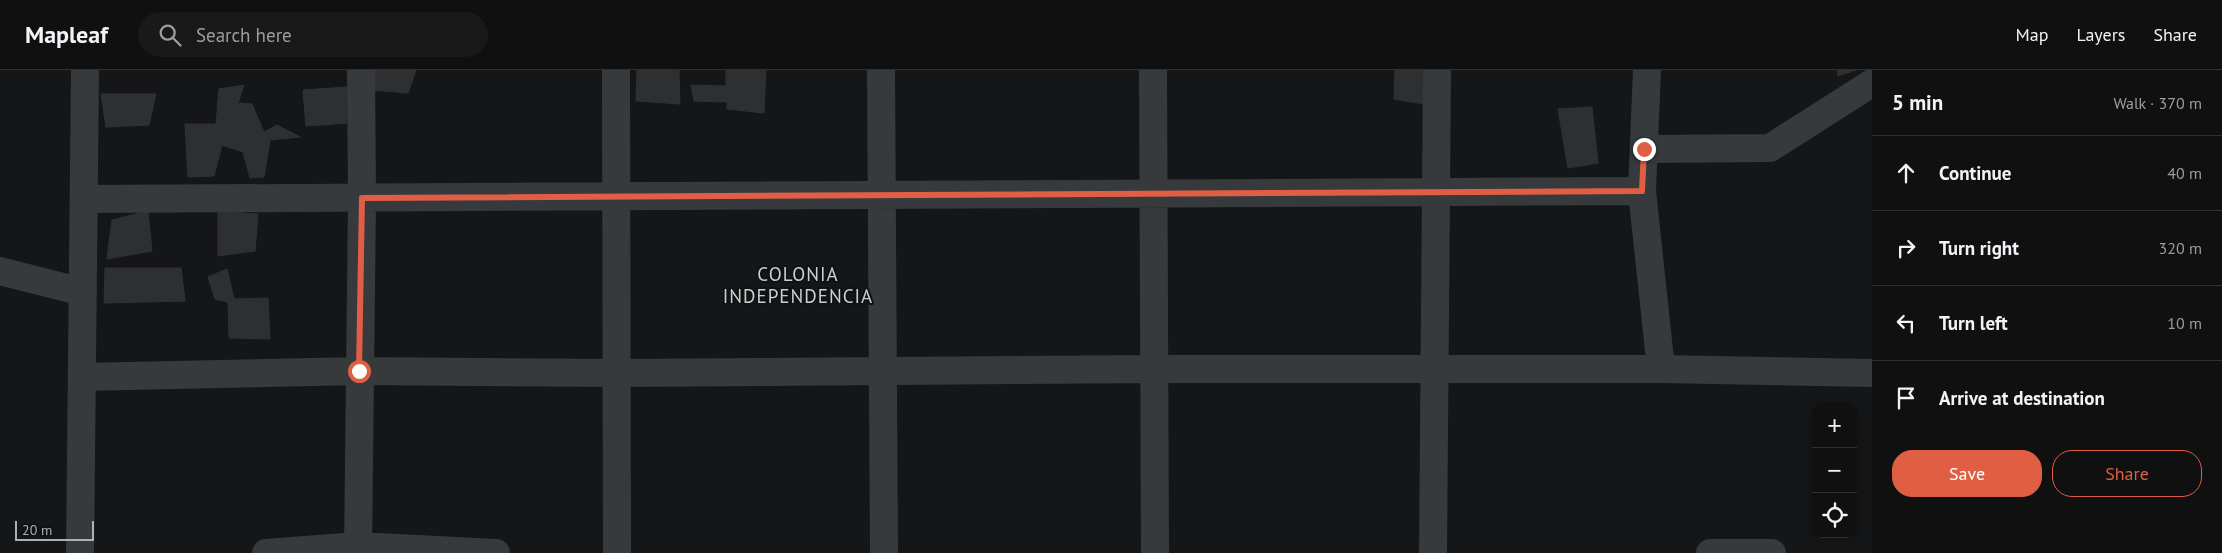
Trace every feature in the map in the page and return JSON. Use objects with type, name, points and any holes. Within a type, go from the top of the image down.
[{"type":"street","points":[[80,553],[85,70]]},
{"type":"street","points":[[358,550],[362,198],[361,70]]},
{"type":"street","points":[[616,70],[617,553]]},
{"type":"street","points":[[881,70],[884,553]]},
{"type":"street","points":[[1153,70],[1155,553]]},
{"type":"street","points":[[1433,553],[1437,70]]},
{"type":"street","points":[[1647,70],[1642,191],[1661,368]]},
{"type":"street","points":[[1644,149],[1770,148],[1872,83]]},
{"type":"street","points":[[84,199],[1642,191]]},
{"type":"street","points":[[0,271],[83,292]]},
{"type":"street","points":[[82,377],[359,371],[617,373],[1154,369],[1661,368],[1872,373]]},
{"type":"street","points":[[266,553],[358,550],[496,553]]},
{"type":"street","points":[[1710,553],[1772,553]]},
{"type":"building","points":[[368,70],[416,70],[408,93],[371,90]]},
{"type":"building","points":[[637,70],[679,70],[680,104],[636,101]]},
{"type":"building","points":[[726,70],[766,70],[764,113],[727,109],[727,102],[694,101],[691,85],[726,86]]},
{"type":"building","points":[[1395,70],[1431,70],[1430,105],[1394,99]]},
{"type":"building","points":[[1837,70],[1856,70],[1838,76]]},
{"type":"building","points":[[244,85],[238,103],[252,104],[264,132],[277,125],[300,137],[270,140],[264,177],[250,178],[243,152],[222,145],[214,176],[188,177],[185,124],[216,124],[219,89]]},
{"type":"building","points":[[347,87],[347,123],[306,126],[303,90]]},
{"type":"building","points":[[101,94],[156,94],[149,125],[106,127]]},
{"type":"building","points":[[1592,107],[1598,163],[1568,168],[1558,109]]},
{"type":"building","points":[[148,211],[152,251],[107,259],[112,220]]},
{"type":"building","points":[[218,211],[258,214],[255,251],[218,256]]},
{"type":"building","points":[[105,268],[181,268],[185,301],[104,303]]},
{"type":"building","points":[[227,269],[234,299],[268,298],[270,339],[229,338],[228,302],[215,299],[208,277]]},
{"type":"district","name":"COLONIA INDEPENDENCIA","points":[[798,285]]},
{"type":"route","points":[[359,371],[362,198],[1642,191],[1644,149]]}]
